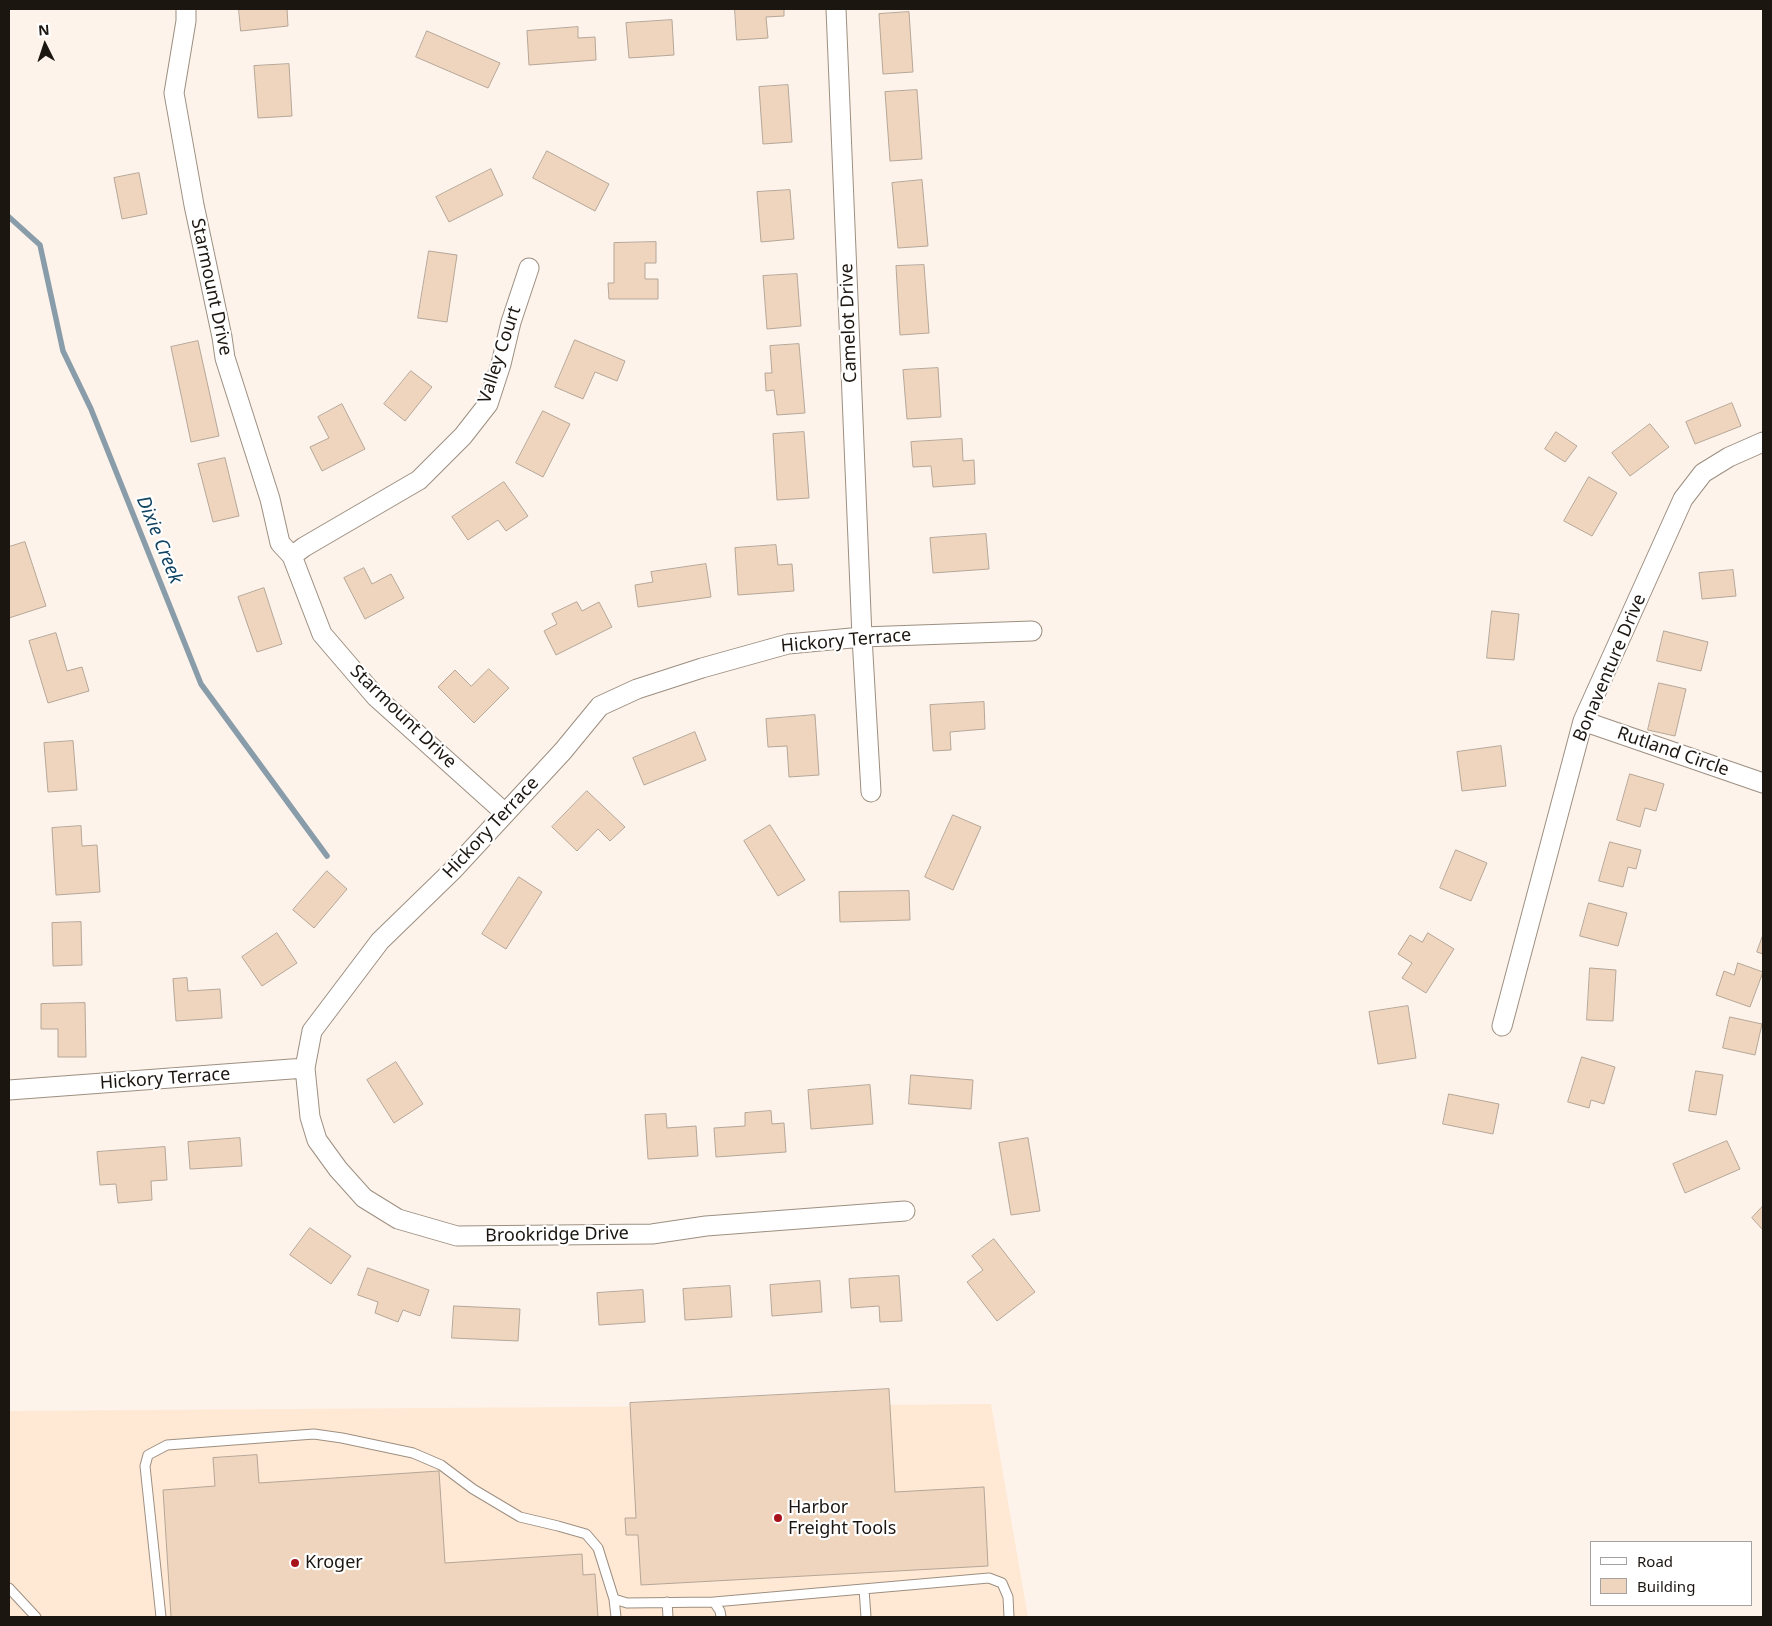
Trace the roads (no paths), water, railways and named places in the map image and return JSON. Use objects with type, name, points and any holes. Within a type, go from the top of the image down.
[{"type":"street","name":"Starmount Drive","points":[[186,9],[186,21],[174,93],[194,205],[225,358],[270,499],[280,544],[292,556],[322,634],[376,697],[505,814]]},
{"type":"street","name":"Camelot Drive","points":[[836,9],[862,637],[871,792]]},
{"type":"street","name":"Valley Court","points":[[292,556],[304,546],[419,480],[463,436],[488,404],[501,364],[511,322],[529,268]]},
{"type":"street","name":"Bonaventure Drive","points":[[1502,1026],[1583,721],[1683,499],[1703,473],[1729,457],[1763,442]]},
{"type":"street","name":"Hickory Terrace","points":[[9,1090],[305,1068],[312,1031],[380,941],[452,871],[563,751],[600,706],[637,690],[702,668],[788,644],[862,637],[1032,631]]},
{"type":"street","name":"Rutland Circle","points":[[1583,721],[1763,783]]},
{"type":"street","name":"Brookridge Drive","points":[[305,1068],[310,1117],[317,1140],[338,1169],[364,1198],[398,1220],[457,1236],[652,1234],[706,1226],[905,1210]]},
{"type":"lane","points":[[161,1617],[145,1466],[148,1455],[167,1445],[314,1434],[413,1453],[442,1465],[473,1489],[520,1518],[586,1534],[598,1548],[614,1599],[616,1617]]},
{"type":"lane","points":[[614,1599],[627,1603],[714,1602],[989,1578],[1002,1583],[1008,1596],[1009,1617]]},
{"type":"lane","points":[[9,1588],[36,1617]]},
{"type":"lane","points":[[864,1589],[866,1617]]},
{"type":"lane","points":[[667,1602],[668,1617]]},
{"type":"lane","points":[[714,1602],[720,1611],[721,1617]]},
{"type":"waterway","name":"Dixie Creek","points":[[9,217],[40,245],[63,351],[91,409],[201,684],[327,856]]},
{"type":"place","name":"Harbor Freight Tools","points":[[778,1518]]},
{"type":"place","name":"Kroger","points":[[295,1563]]}]
